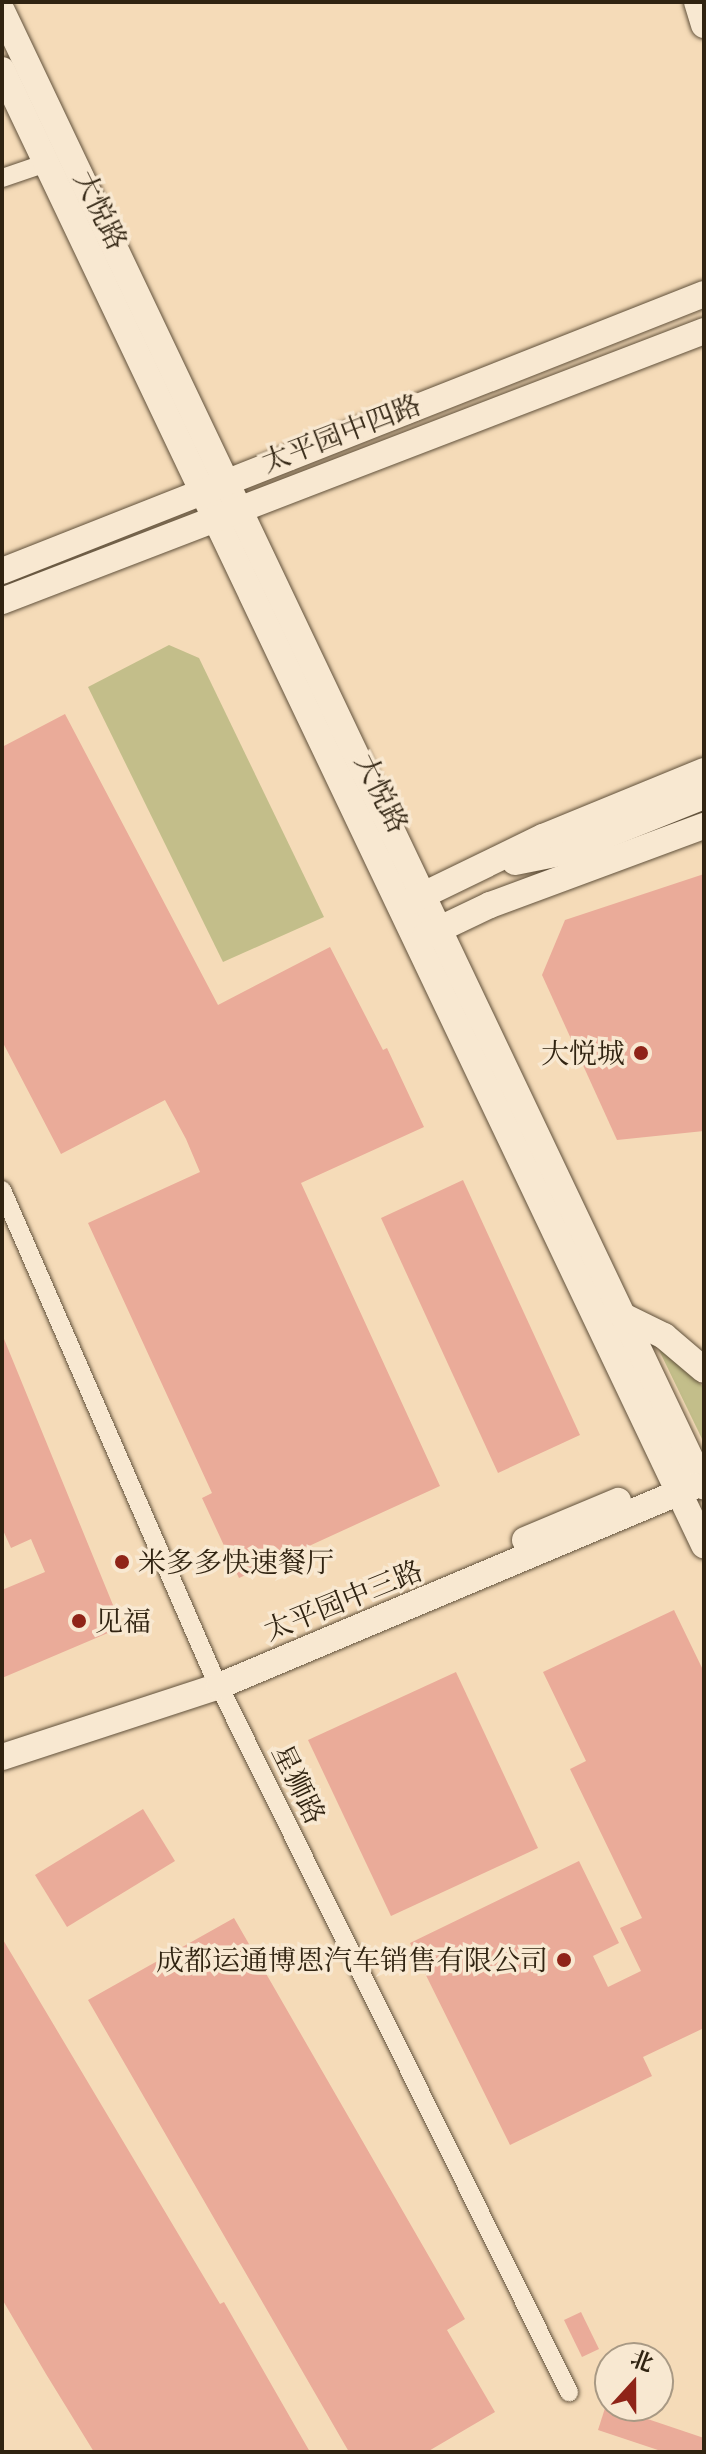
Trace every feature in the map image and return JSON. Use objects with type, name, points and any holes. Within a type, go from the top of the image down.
[{"type":"street","points":[[697,2],[704,25]]},
{"type":"street","points":[[2,11],[425,894],[623,1316],[690,1481]]},
{"type":"street","name":"大悦路","points":[[2,70],[43,164],[401,906],[415,941],[690,1481],[704,1545]]},
{"type":"street","points":[[2,178],[43,164]]},
{"type":"street","points":[[233,494],[704,294]]},
{"type":"street","name":"太平园中四路","points":[[2,601],[233,494],[704,331]]},
{"type":"street","points":[[2,571],[207,504]]},
{"type":"street","points":[[401,906],[704,771]]},
{"type":"street","points":[[477,870],[565,852],[704,796]]},
{"type":"street","points":[[415,941],[490,905],[704,826]]},
{"type":"street","points":[[490,905],[565,852]]},
{"type":"street","name":"星狮路","points":[[2,1190],[216,1679],[569,2392]]},
{"type":"street","points":[[623,1316],[664,1336],[704,1370]]},
{"type":"street","name":"太平园中三路","points":[[2,1757],[216,1679],[690,1481]]},
{"type":"street","name":"太平园中三路","points":[[2,1742],[216,1679]]},
{"type":"shaded area","points":[[169,645],[199,658],[324,917],[223,962],[88,687]]},
{"type":"shaded area","points":[[658,1348],[678,1359],[704,1388],[704,1443]]},
{"type":"building","points":[[65,714],[218,1005],[330,947],[383,1050],[387,1048],[424,1127],[301,1183],[440,1486],[239,1578],[202,1498],[212,1493],[88,1223],[200,1172],[186,1139],[165,1100],[61,1154],[2,1041],[2,747]]},
{"type":"building","name":"大悦城","points":[[704,874],[704,1131],[617,1140],[542,975],[565,920]]},
{"type":"building","points":[[463,1180],[580,1435],[498,1473],[381,1218]]},
{"type":"building","points":[[2,1334],[122,1627],[2,1678],[2,1590],[45,1572],[31,1539],[11,1548],[2,1528]]},
{"type":"building","points":[[674,1610],[704,1672],[704,2028],[643,2057],[652,2076],[510,2145],[410,1943],[579,1861],[619,1943],[593,1956],[608,1987],[641,1971],[620,1928],[642,1918],[570,1769],[586,1761],[543,1672]]},
{"type":"building","points":[[456,1672],[538,1848],[391,1916],[308,1740]]},
{"type":"building","points":[[143,1809],[175,1861],[67,1927],[35,1875]]},
{"type":"building","points":[[234,1918],[465,2319],[447,2330],[495,2412],[427,2452],[349,2452],[88,2000]]},
{"type":"building","points":[[2,1938],[220,2304],[224,2302],[310,2452],[94,2452],[46,2374],[2,2299]]},
{"type":"building","points":[[581,2312],[596,2342],[594,2351],[582,2357],[564,2320]]},
{"type":"building","points":[[601,2422],[656,2422],[704,2438],[704,2452],[664,2452],[598,2430]]},
{"type":"place","name":"大悦城","points":[[641,1053]]},
{"type":"place","name":"米多多快速餐厅","points":[[122,1562]]},
{"type":"place","name":"见福","points":[[79,1621]]},
{"type":"place","name":"成都运通博恩汽车销售有限公司","points":[[564,1960]]}]
